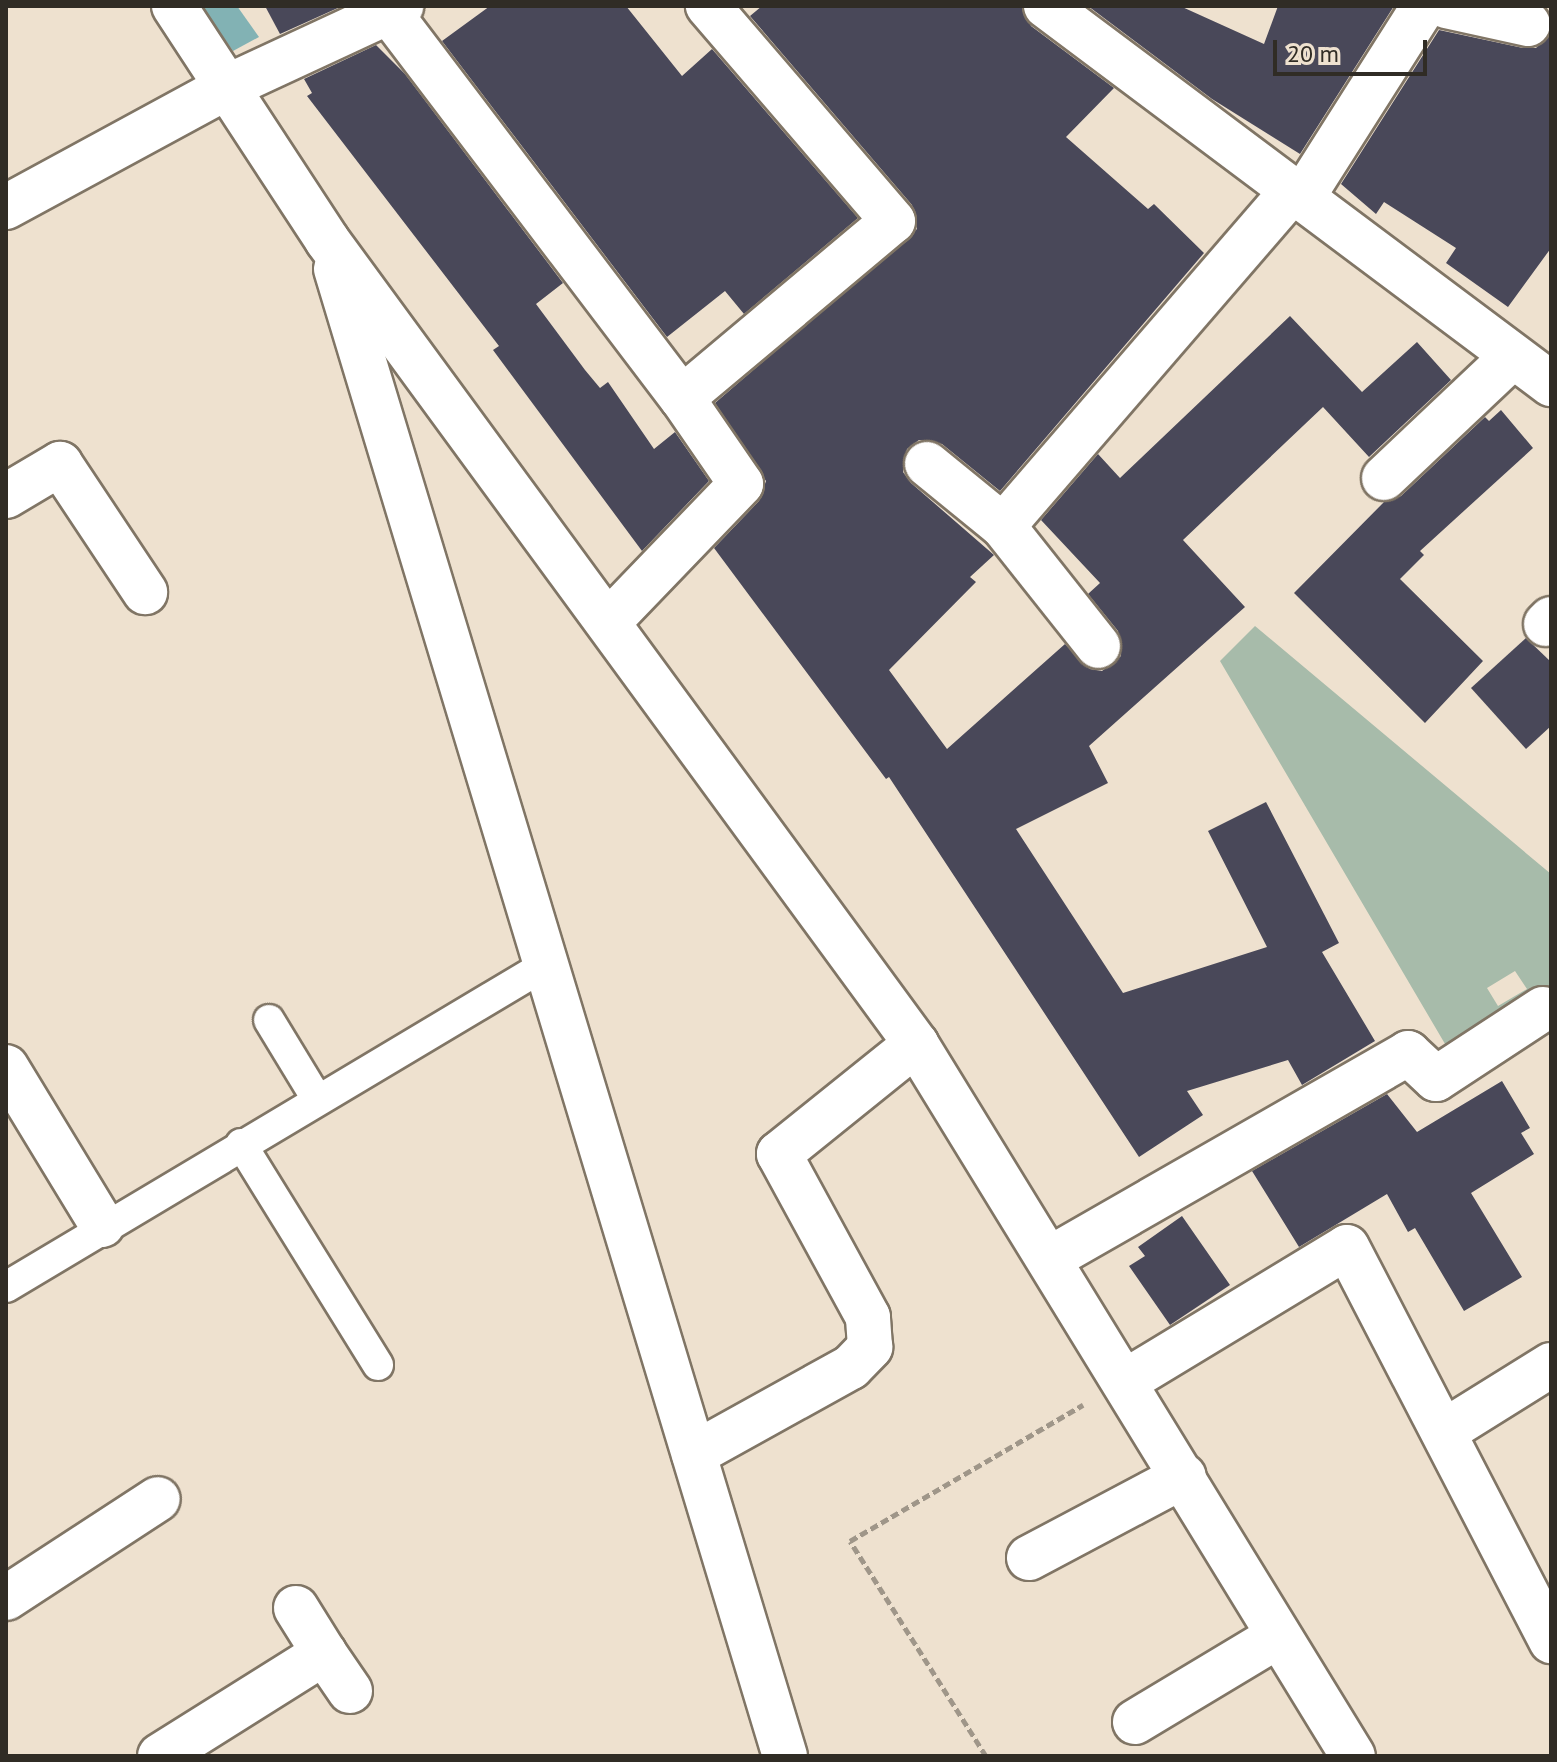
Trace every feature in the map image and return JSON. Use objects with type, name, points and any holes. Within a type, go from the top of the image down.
[{"type":"street","points":[[174,6],[327,240],[916,1044],[1126,1381],[1353,1756]]},
{"type":"street","points":[[682,398],[893,221],[708,6]]},
{"type":"street","points":[[1046,6],[1511,358],[1551,384]]},
{"type":"street","points":[[1003,526],[1297,195],[1424,6]]},
{"type":"street","points":[[1446,6],[1528,24]]},
{"type":"street","points":[[6,207],[229,86],[394,9],[682,398],[741,484],[609,621]]},
{"type":"street","points":[[327,240],[785,1756]]},
{"type":"street","points":[[1384,478],[1511,358]]},
{"type":"street","points":[[6,496],[60,464],[145,592]]},
{"type":"street","points":[[927,464],[1003,526],[1098,646]]},
{"type":"street","points":[[1049,1259],[1408,1053],[1436,1079],[1543,1009]]},
{"type":"street","points":[[694,1454],[851,1367],[870,1347],[868,1317],[779,1154],[916,1044]]},
{"type":"street","points":[[6,1067],[102,1225]]},
{"type":"street","points":[[1126,1381],[1347,1247],[1445,1431],[1551,1641]]},
{"type":"street","points":[[1445,1431],[1551,1365]]},
{"type":"street","points":[[1029,1558],[1184,1476]]},
{"type":"street","points":[[6,1598],[158,1499]]},
{"type":"street","points":[[296,1608],[350,1691]]},
{"type":"street","points":[[1135,1722],[1278,1636]]},
{"type":"street","points":[[160,1756],[324,1653]]},
{"type":"lane","points":[[6,1287],[102,1225],[547,964]]},
{"type":"lane","points":[[269,1020],[317,1099]]},
{"type":"lane","points":[[241,1144],[378,1365]]},
{"type":"path","points":[[986,1756],[850,1541],[1126,1381]]},
{"type":"green space","points":[[1255,626],[1551,874],[1551,986],[1448,1049],[1220,661]],"holes":[[[1515,971],[1527,989],[1498,1006],[1487,988]]]},
{"type":"water","points":[[201,6],[237,6],[259,37],[233,51]]},
{"type":"building","points":[[265,6],[334,6],[340,7],[280,34]]},
{"type":"building","points":[[490,6],[626,6],[682,76],[712,49],[858,218],[744,314],[725,291],[667,337],[442,41]]},
{"type":"building","points":[[762,6],[1022,6],[1031,26],[1114,88],[1066,137],[1148,209],[1154,204],[1204,253],[1000,491],[942,444],[919,440],[907,449],[903,472],[911,483],[994,555],[970,577],[976,582],[889,670],[947,749],[1065,644],[1090,669],[1102,671],[1121,656],[1118,631],[1088,594],[1100,583],[1041,520],[1098,454],[1120,478],[1290,316],[1362,392],[1417,342],[1451,380],[1369,457],[1323,407],[1183,540],[1245,607],[1089,746],[1108,783],[1016,829],[1123,993],[1267,947],[1208,831],[1266,802],[1339,943],[1322,952],[1375,1041],[1302,1085],[1288,1060],[1187,1091],[1203,1115],[1139,1157],[889,777],[886,779],[714,548],[759,501],[766,481],[715,403],[917,229],[912,205],[750,16]]},
{"type":"building","points":[[1088,6],[1180,6],[1264,44],[1278,6],[1394,6],[1300,154],[1212,99]]},
{"type":"building","points":[[1439,30],[1523,48],[1536,48],[1551,32],[1551,248],[1508,307],[1446,263],[1456,248],[1384,202],[1376,214],[1341,184]]},
{"type":"building","points":[[376,45],[405,74],[563,283],[536,304],[585,370],[600,388],[608,382],[654,449],[675,432],[709,481],[642,551],[493,350],[499,346],[307,96],[312,93],[304,79]]},
{"type":"building","points":[[1501,410],[1533,448],[1420,551],[1424,555],[1400,579],[1483,661],[1425,723],[1294,593],[1384,502],[1401,496],[1485,417],[1489,421]]},
{"type":"building","points":[[1526,638],[1551,662],[1551,726],[1526,749],[1471,688]]},
{"type":"building","points":[[1502,1081],[1530,1128],[1521,1133],[1534,1154],[1471,1193],[1522,1277],[1464,1311],[1415,1228],[1408,1232],[1387,1194],[1299,1247],[1252,1171],[1387,1094],[1417,1132]]},
{"type":"building","points":[[1182,1216],[1230,1285],[1170,1325],[1129,1266],[1145,1256],[1138,1247]]}]
